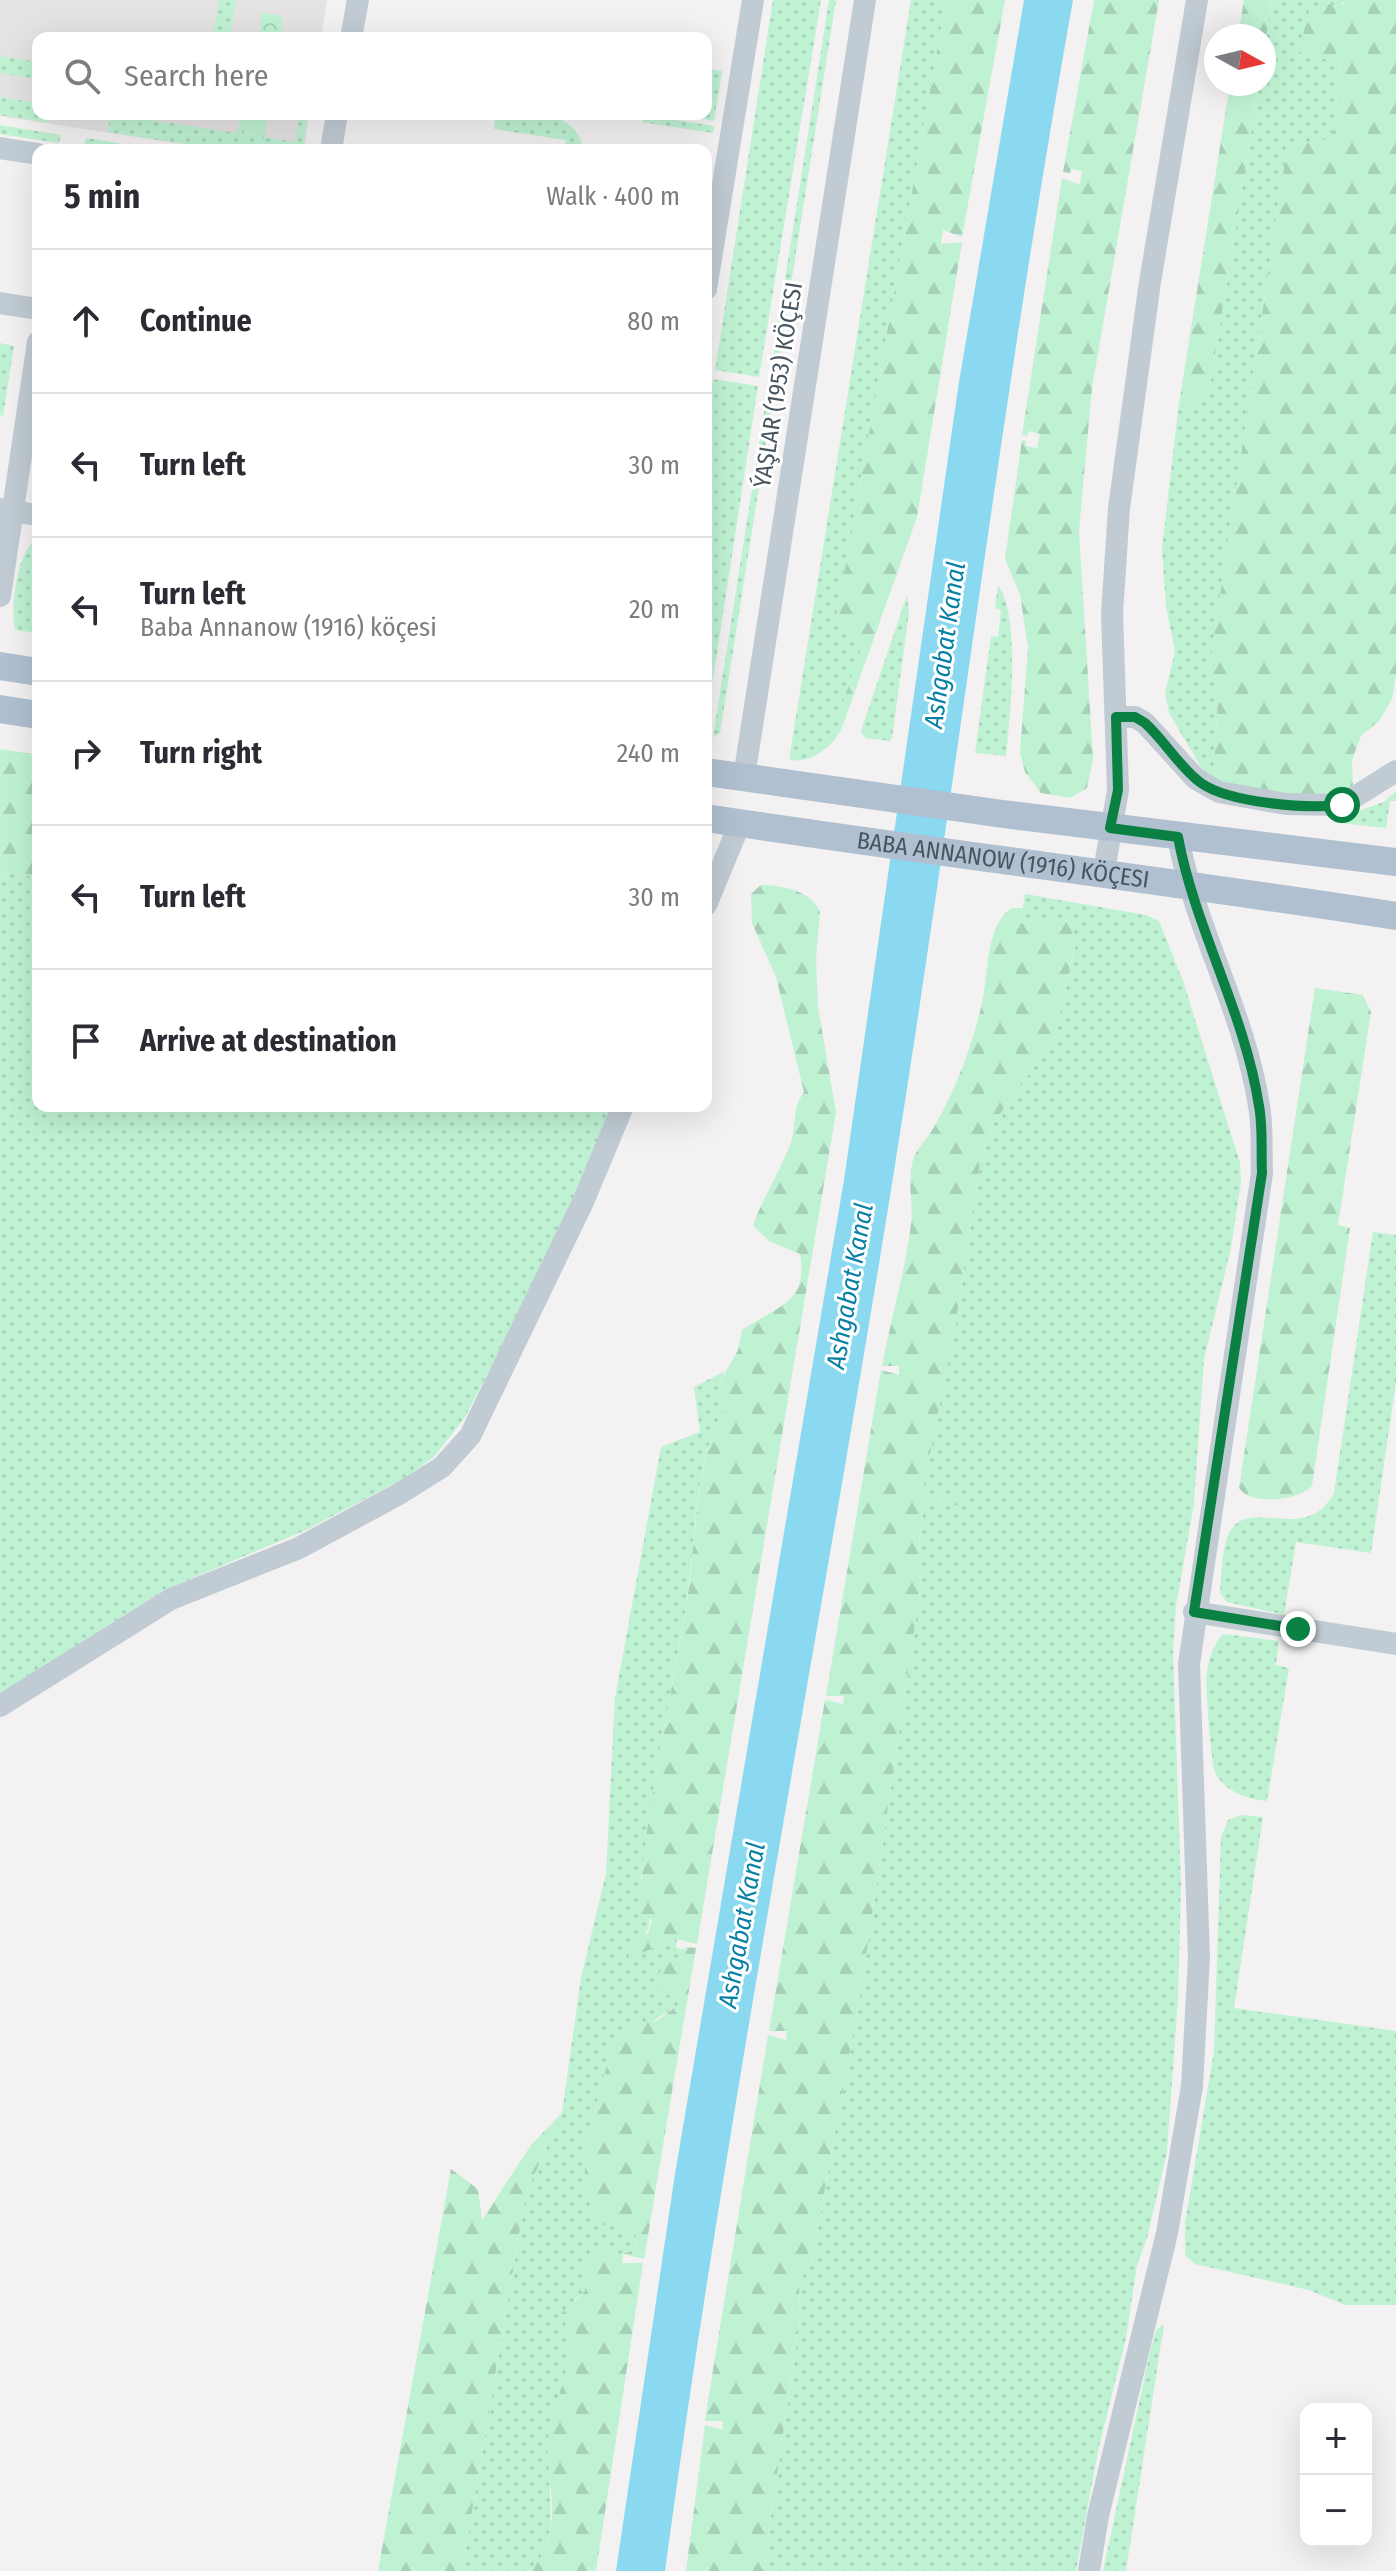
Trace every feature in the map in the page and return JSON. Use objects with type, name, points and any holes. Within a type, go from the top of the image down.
[{"type":"main road","points":[[0,666],[32,671]]},
{"type":"main road","points":[[0,709],[32,714]]},
{"type":"main road","name":"BABA ANNANOW (1916) KÖÇESI","points":[[712,773],[1178,837],[1396,862]]},
{"type":"main road","name":"BABA ANNANOW (1916) KÖÇESI","points":[[712,819],[849,840],[1104,871],[1396,916]]},
{"type":"street","points":[[352,32],[358,0]]},
{"type":"street","points":[[712,252],[753,0]]},
{"type":"street","name":"ÝAŞLAR (1953) KÖÇESI","points":[[744,777],[865,0]]},
{"type":"street","points":[[1104,871],[1118,790],[1112,614],[1119,508],[1150,282],[1197,0]]},
{"type":"street","points":[[332,144],[336,120]]},
{"type":"street","points":[[0,148],[32,153]]},
{"type":"street","points":[[0,303],[32,308]]},
{"type":"street","points":[[0,596],[6,510],[32,374]]},
{"type":"street","points":[[6,510],[32,514]]},
{"type":"street","points":[[1116,717],[1135,717],[1145,723],[1196,779],[1219,792],[1286,804],[1342,805],[1396,771]]},
{"type":"street","points":[[712,891],[740,823]]},
{"type":"street","points":[[1089,2571],[1098,2516],[1167,2233],[1192,2086],[1199,1958],[1189,1664],[1194,1612],[1262,1173],[1259,1106],[1247,1055],[1187,883],[1178,837]]},
{"type":"street","points":[[0,1706],[171,1599],[299,1548],[442,1467],[470,1436],[583,1202],[620,1112]]},
{"type":"street","points":[[1194,1612],[1396,1644]]},
{"type":"shaded area","points":[[0,0],[327,0],[322,32],[32,32],[32,120],[308,120],[305,144],[182,144],[0,116]]},
{"type":"green space","points":[[219,0],[236,0],[231,32],[214,32]]},
{"type":"green space","points":[[773,0],[821,0],[759,377],[715,370]]},
{"type":"green space","points":[[829,0],[836,0],[720,733],[713,737]]},
{"type":"green space","points":[[911,0],[946,0],[837,614],[862,647],[836,722],[843,725],[840,732],[815,756],[790,760],[790,754]]},
{"type":"green space","points":[[946,0],[1005,0],[962,237],[943,230],[941,244],[962,242],[917,517],[843,725],[836,722],[862,647],[853,636],[840,631],[837,614]]},
{"type":"green space","points":[[1094,0],[1159,0],[1092,388],[1079,531],[1093,759],[1087,788],[1070,798],[1041,793],[1025,772],[1020,752],[1028,648],[1020,594],[1005,559],[1022,440],[1026,441],[1026,446],[1037,448],[1040,434],[1029,431],[1027,436],[1022,435],[1062,178],[1080,185],[1082,171],[1071,169],[1070,173],[1063,172]]},
{"type":"green space","points":[[1244,0],[1272,0],[1268,24],[1240,24]]},
{"type":"green space","points":[[1272,0],[1345,0],[1300,52],[1340,63],[1333,138],[1287,147],[1209,670],[1219,681],[1214,772],[1223,783],[1204,772],[1169,713],[1165,693],[1175,651],[1166,607],[1162,549],[1178,410],[1208,398],[1257,96],[1276,96],[1276,24],[1268,24]]},
{"type":"green space","points":[[1345,0],[1396,0],[1396,674],[1392,699],[1379,721],[1361,736],[1352,760],[1353,785],[1340,792],[1308,796],[1223,783],[1214,772],[1219,681],[1209,670],[1287,147],[1333,138],[1340,63],[1299,52],[1310,6],[1344,4]]},
{"type":"green space","points":[[262,13],[283,16],[281,32],[259,32]]},
{"type":"green space","points":[[0,56],[32,61],[32,78],[0,73]]},
{"type":"green space","points":[[712,69],[722,71],[714,121],[709,120],[712,120]]},
{"type":"green space","points":[[1228,96],[1257,96],[1208,398],[1178,410]]},
{"type":"green space","points":[[0,97],[32,102],[32,120],[50,120],[49,123],[0,115]]},
{"type":"green space","points":[[109,120],[150,120],[237,133],[240,120],[246,120],[244,134],[295,142],[299,120],[307,120],[304,144],[185,144],[108,132]]},
{"type":"green space","points":[[246,120],[267,120],[264,138],[244,134]]},
{"type":"green space","points":[[495,120],[561,120],[571,126],[582,144],[566,144],[566,140],[494,129]]},
{"type":"green space","points":[[676,120],[714,126],[713,133],[642,122]]},
{"type":"green space","points":[[0,125],[61,135],[59,143],[0,134]]},
{"type":"green space","points":[[86,138],[124,144],[85,144]]},
{"type":"green space","points":[[0,343],[14,346],[3,416],[0,415]]},
{"type":"green space","points":[[713,379],[758,386],[712,685]]},
{"type":"green space","points":[[31,544],[32,632],[15,630],[14,620],[20,566]]},
{"type":"green space","points":[[998,585],[1010,619],[1012,642],[1006,756],[975,753],[991,636],[998,637],[1001,610],[995,608]]},
{"type":"green space","points":[[907,595],[909,612],[892,738],[890,741],[865,738],[861,731]]},
{"type":"green space","points":[[0,749],[32,754],[32,876],[0,872]]},
{"type":"green space","points":[[1396,791],[1396,801],[1390,801],[1386,828],[1340,823],[1342,817],[1384,802]]},
{"type":"green space","points":[[0,872],[32,876],[32,1112],[609,1112],[575,1201],[526,1300],[465,1417],[434,1457],[403,1479],[306,1530],[164,1590],[0,1694]]},
{"type":"green space","points":[[761,885],[803,894],[820,912],[816,958],[818,1007],[836,1112],[697,1944],[677,1939],[628,1958],[637,1939],[648,1933],[652,1920],[639,1914],[642,1874],[687,1601],[702,1475],[715,1428],[724,1411],[719,1384],[738,1350],[742,1330],[787,1302],[799,1284],[801,1271],[800,1254],[769,1241],[753,1226],[790,1145],[797,1105],[804,1092],[776,977],[752,923],[751,894]]},
{"type":"green space","points":[[1025,894],[1146,915],[1159,921],[1183,981],[1240,1163],[1241,1182],[1231,1248],[1204,1359],[1194,1503],[1176,1606],[1173,1651],[1181,1886],[1178,1998],[1167,2152],[1147,2238],[1137,2265],[1126,2338],[1098,2451],[1076,2571],[763,2571],[800,2319],[799,2280],[811,2266],[862,1983],[921,1584],[917,1560],[924,1502],[964,1505],[964,1499],[921,1494],[956,1322],[980,1163],[992,1125],[1054,1039],[1076,942],[1071,922],[1052,916],[1020,923]]},
{"type":"green space","points":[[1012,908],[1023,908],[1021,923],[1052,916],[1071,922],[1076,941],[1054,1039],[992,1125],[980,1163],[956,1322],[922,1494],[965,1499],[964,1506],[924,1502],[917,1560],[921,1584],[862,1983],[811,2266],[799,2281],[800,2318],[763,2571],[686,2571],[705,2425],[722,2430],[723,2421],[705,2421],[768,2035],[786,2040],[787,2031],[769,2031],[825,1700],[843,1704],[844,1696],[826,1696],[881,1370],[899,1375],[899,1366],[882,1366],[912,1216],[912,1165],[916,1153],[942,1113],[962,1067],[982,1003],[992,937],[1003,915]]},
{"type":"green space","points":[[1315,988],[1363,995],[1371,1012],[1338,1225],[1350,1228],[1312,1486],[1286,1498],[1264,1499],[1245,1494],[1239,1488]]},
{"type":"green space","points":[[1373,1232],[1396,1235],[1396,1382],[1371,1553],[1296,1542],[1284,1615],[1227,1602],[1220,1593],[1222,1567],[1224,1548],[1234,1526],[1244,1519],[1256,1517],[1297,1519],[1310,1516],[1323,1508],[1334,1493]]},
{"type":"green space","points":[[725,1371],[719,1384],[724,1411],[707,1450],[702,1475],[687,1600],[642,1870],[641,1882],[649,1926],[628,1957],[677,1939],[676,1948],[685,1950],[682,1958],[659,1974],[659,1997],[678,1992],[679,2004],[611,2050],[586,2143],[636,2231],[635,2250],[623,2254],[622,2263],[613,2251],[599,2248],[588,2268],[585,2291],[574,2300],[568,2365],[548,2440],[551,2526],[543,2556],[530,2571],[462,2571],[526,2193],[562,2113],[581,1978],[606,1873],[615,1698],[661,1447],[700,1432],[694,1387]]},
{"type":"green space","points":[[1224,1634],[1279,1641],[1276,1665],[1289,1668],[1267,1801],[1230,1789],[1215,1772],[1207,1673],[1212,1651]]},
{"type":"green space","points":[[1242,1815],[1263,1817],[1234,2008],[1396,2031],[1396,2305],[1345,2305],[1309,2290],[1195,2264],[1185,2255],[1185,2223],[1214,2051],[1221,1837],[1228,1820]]},
{"type":"green space","points":[[686,1947],[696,1948],[644,2259],[623,2254],[635,2250],[636,2231],[600,2224],[584,2192],[586,2143],[611,2050],[637,2023],[657,2021],[679,2004],[677,1992],[659,1998],[659,1974],[666,1962],[682,1958]]},
{"type":"green space","points":[[562,2113],[526,2193],[462,2571],[378,2571],[451,2169],[478,2189],[482,2220],[531,2145]]},
{"type":"green space","points":[[599,2248],[614,2251],[622,2263],[643,2263],[596,2571],[530,2571],[544,2551],[551,2527],[548,2440],[565,2376],[569,2344],[561,2314],[585,2291],[586,2254]]},
{"type":"green space","points":[[1164,2324],[1126,2571],[1103,2571],[1150,2352],[1156,2330]]},
{"type":"water","name":"Ashgabat Kanal","points":[[1024,0],[1073,0],[1001,445],[891,1190],[744,2052],[665,2571],[616,2571],[675,2174],[844,1180],[959,382]]},
{"type":"route","points":[[1298,1629],[1194,1612],[1262,1173],[1259,1106],[1247,1055],[1187,883],[1178,837],[1110,828],[1118,790],[1116,717],[1135,717],[1145,723],[1196,779],[1219,792],[1286,804],[1342,805]]}]
